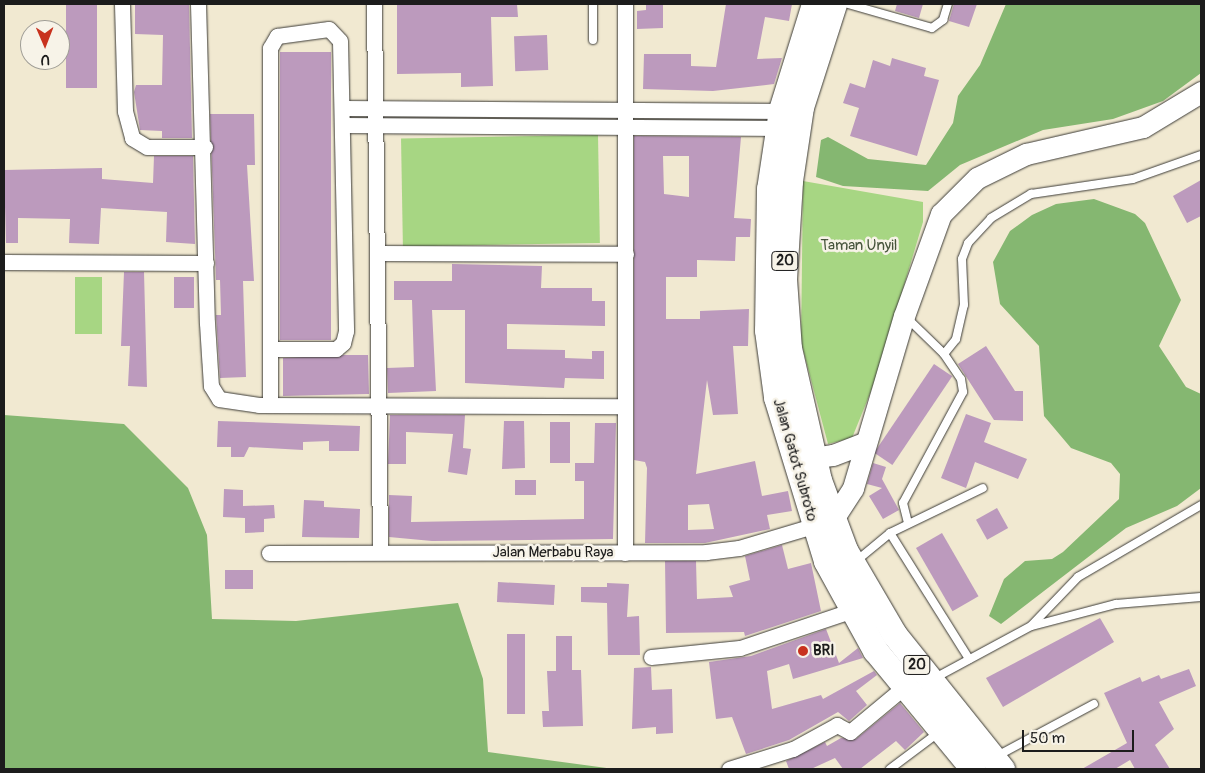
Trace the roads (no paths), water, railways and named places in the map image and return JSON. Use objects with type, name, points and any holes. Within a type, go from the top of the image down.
[{"type":"highway","name":"Jalan Gatot Subroto","points":[[814,4],[789,120],[769,189],[767,330],[787,440],[823,522],[842,558]]},
{"type":"highway","name":"Jalan Gatot Subroto","points":[[823,522],[813,458],[789,348],[784,279],[789,120],[834,4]]},
{"type":"highway","name":"20","points":[[842,558],[853,610],[904,687],[949,724],[992,766]]},
{"type":"highway","name":"20","points":[[842,558],[929,681],[949,724]]},
{"type":"main road","points":[[823,522],[853,488],[864,443],[904,316],[941,214],[977,178],[1026,154],[1143,127],[1201,92]]},
{"type":"main road","points":[[787,440],[800,455],[813,458],[864,443]]},
{"type":"street","points":[[122,4],[125,111],[132,138],[147,147],[205,148]]},
{"type":"street","points":[[198,4],[205,148],[206,263],[211,386],[219,399],[233,404],[270,405],[626,406]]},
{"type":"street","points":[[374,4],[378,108],[376,406],[380,552]]},
{"type":"street","points":[[625,4],[625,553]]},
{"type":"street","points":[[270,349],[336,349],[343,343],[344,108],[336,32],[296,30],[277,36],[270,48],[270,349],[270,405]]},
{"type":"street","points":[[344,108],[626,110],[789,120]]},
{"type":"street","points":[[547,110],[547,126]]},
{"type":"street","points":[[344,125],[626,126],[789,120]]},
{"type":"street","points":[[377,253],[626,254]]},
{"type":"street","points":[[4,262],[206,263]]},
{"type":"street","name":"Jalan Merbabu Raya","points":[[269,553],[625,553],[720,551],[823,522]]},
{"type":"street","points":[[651,657],[740,648],[853,610]]},
{"type":"street","points":[[729,769],[793,749],[837,725],[850,732],[904,687]]},
{"type":"lane","points":[[593,4],[593,40]]},
{"type":"lane","points":[[848,4],[932,28],[943,20],[948,4]]},
{"type":"lane","points":[[944,354],[956,339],[964,305],[962,259],[968,243],[991,218],[1031,194],[1133,178],[1201,155]]},
{"type":"lane","points":[[904,316],[944,354],[961,379],[963,392],[903,503],[908,523]]},
{"type":"lane","points":[[842,558],[908,523],[983,488]]},
{"type":"lane","points":[[1031,626],[1078,577],[1201,505]]},
{"type":"lane","points":[[890,532],[969,659]]},
{"type":"lane","points":[[929,681],[1031,626],[1116,604],[1201,597]]},
{"type":"lane","points":[[992,766],[1094,704]]},
{"type":"lane","points":[[890,769],[949,724]]},
{"type":"place","name":"BRI","points":[[803,651]]},
{"type":"park label","name":"Taman Unyil","points":[[859,246]]}]
